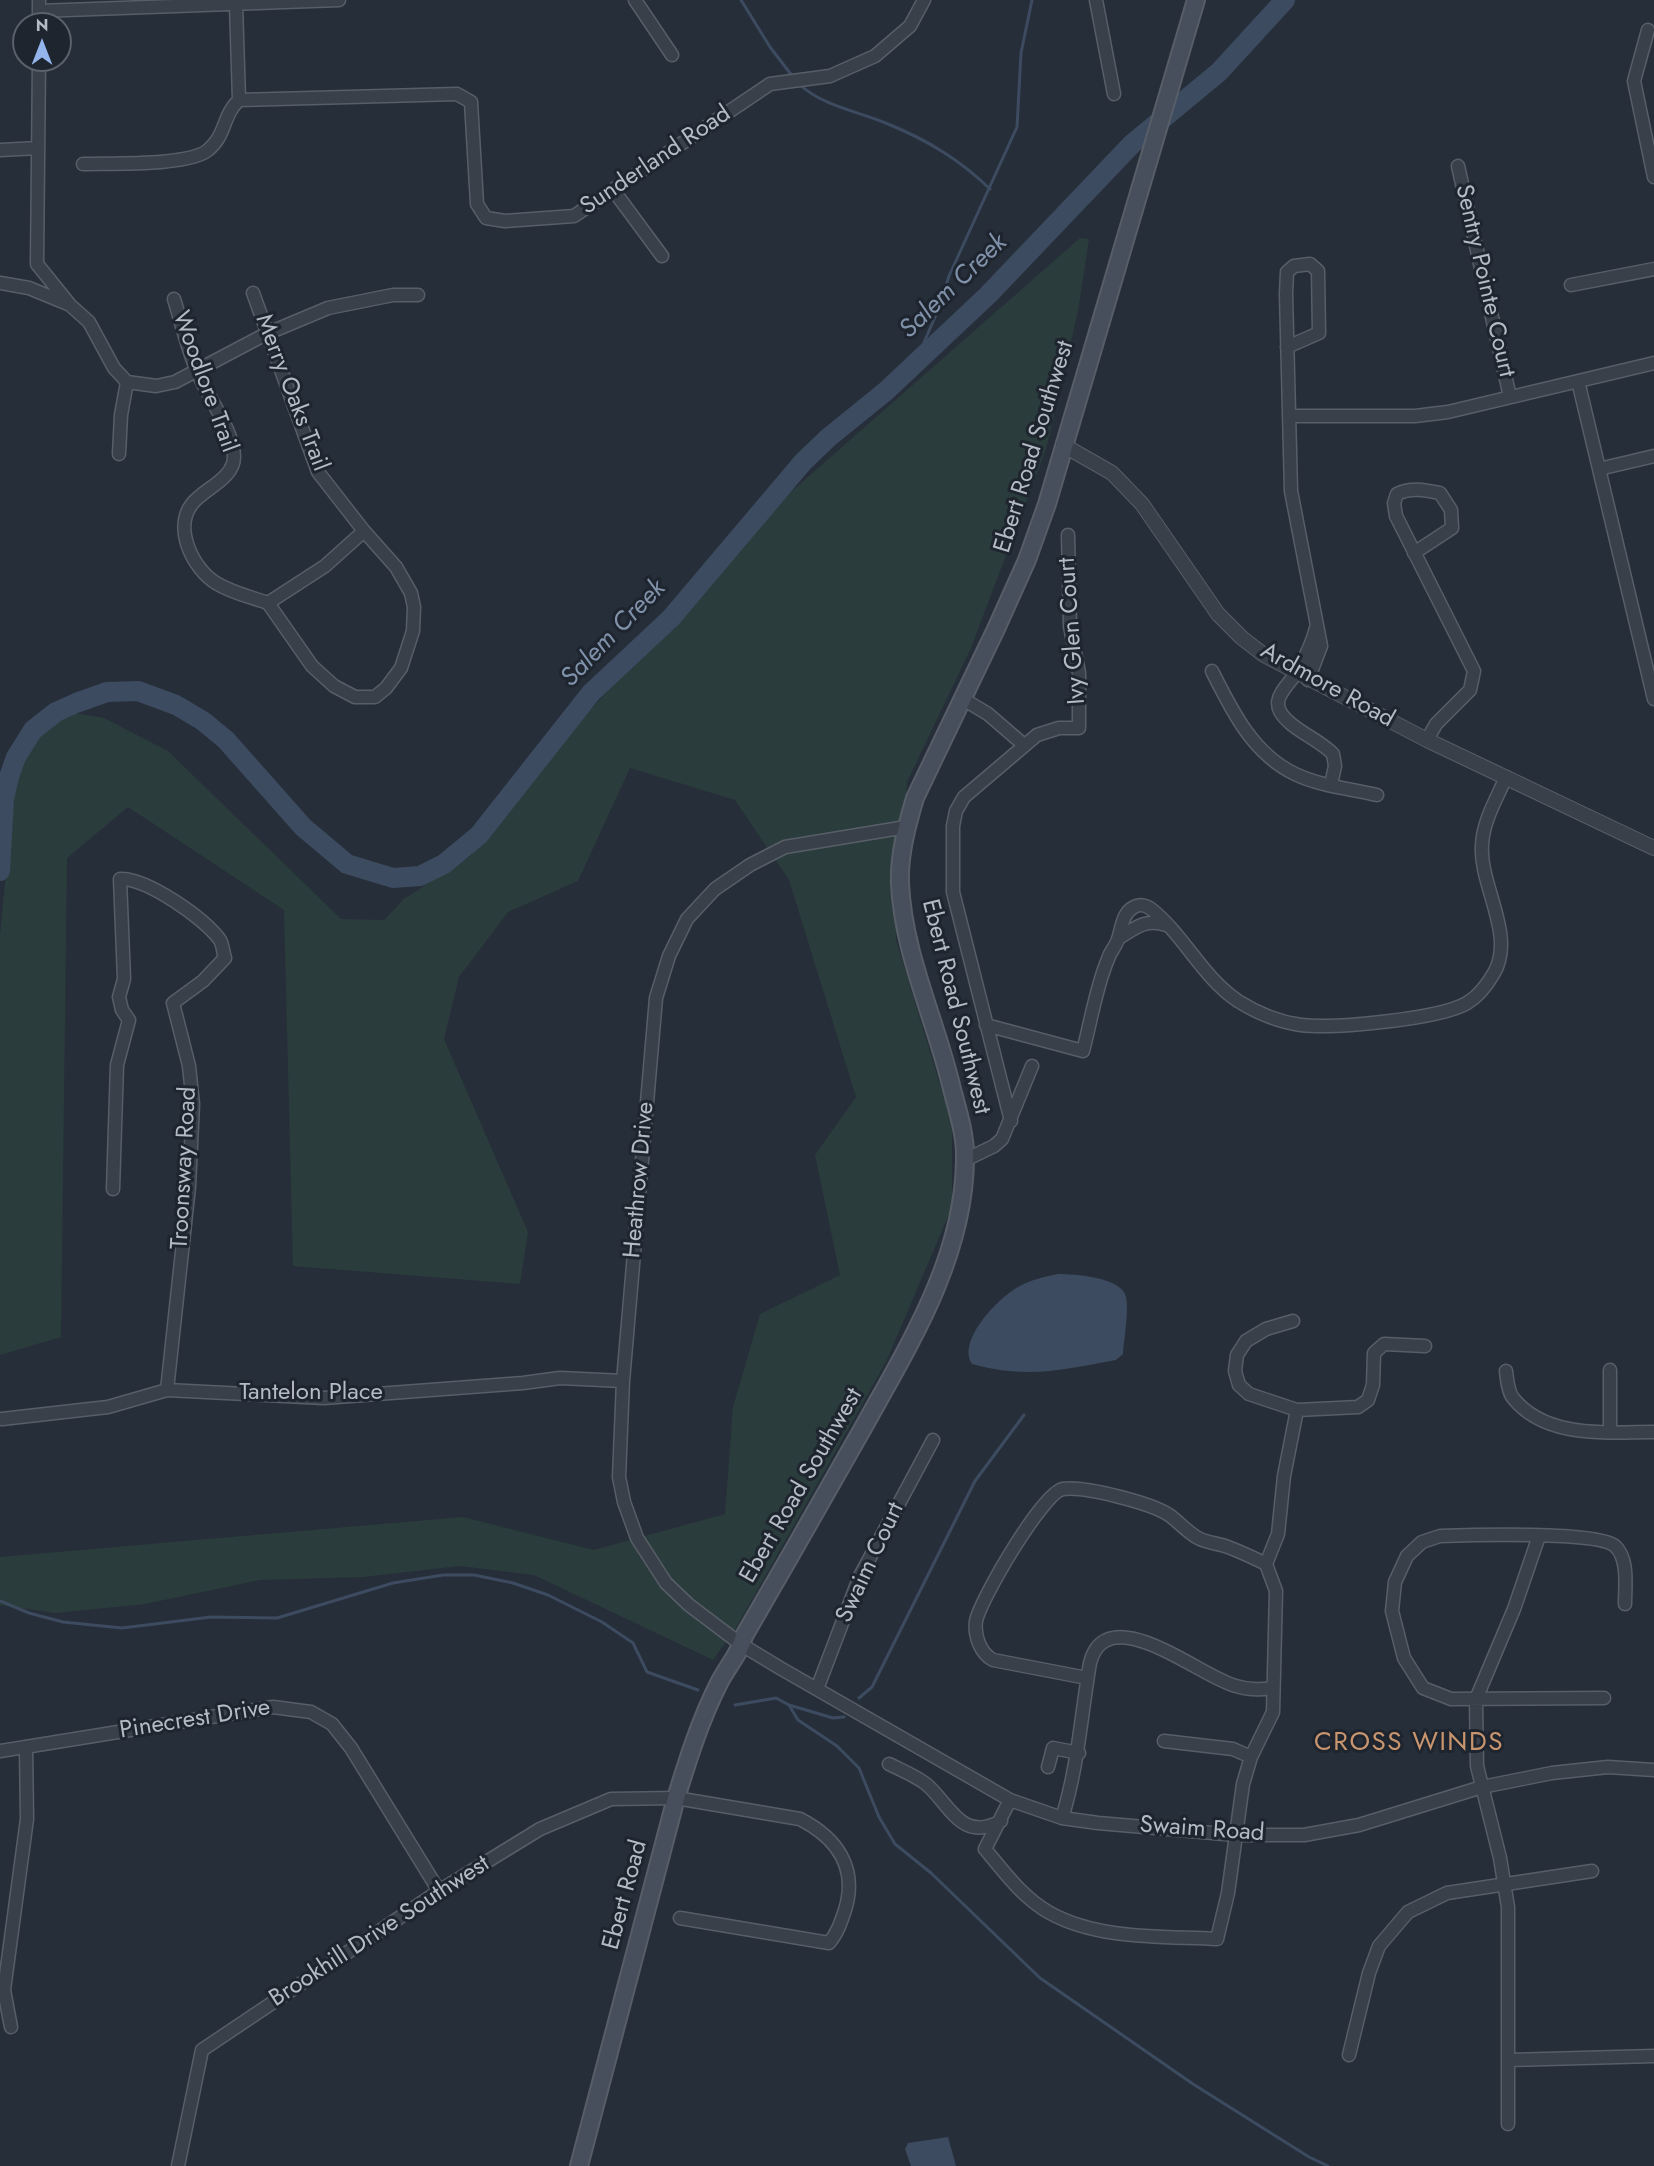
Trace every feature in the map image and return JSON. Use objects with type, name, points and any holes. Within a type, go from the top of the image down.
[{"type":"main road","name":"Ebert Road Southwest","points":[[742,1645],[744,1636],[844,1462],[929,1306],[952,1242],[965,1160],[962,1129],[904,920],[900,882],[906,827],[915,798],[1027,560],[1047,504],[1196,0]]},
{"type":"main road","name":"Ebert Road","points":[[579,2166],[692,1745],[718,1683],[742,1645]]},
{"type":"street","points":[[39,5],[236,4],[339,0]]},
{"type":"street","points":[[635,0],[672,55]]},
{"type":"street","name":"Sunderland Road","points":[[239,100],[457,94],[471,102],[477,204],[486,218],[505,221],[574,216],[615,191],[770,84],[830,76],[875,56],[910,26],[924,0]]},
{"type":"street","points":[[1096,0],[1114,94]]},
{"type":"street","points":[[83,164],[186,160],[208,151],[225,130],[227,111],[239,100],[236,4]]},
{"type":"street","points":[[1648,30],[1634,81],[1654,177]]},
{"type":"street","points":[[39,72],[38,264],[70,304],[89,322],[114,368],[127,382],[156,386],[176,382],[196,369],[266,334],[328,308],[393,295],[418,295]]},
{"type":"street","points":[[0,150],[38,148]]},
{"type":"street","name":"Sentry Pointe Court","points":[[1458,166],[1510,397]]},
{"type":"street","points":[[615,191],[662,256]]},
{"type":"street","points":[[1287,347],[1319,333],[1318,271],[1310,264],[1294,266],[1287,272],[1287,347],[1291,491],[1321,646],[1302,677],[1282,689],[1278,704],[1282,715],[1291,724],[1333,754],[1335,766],[1331,785]]},
{"type":"street","points":[[1571,285],[1654,269]]},
{"type":"street","points":[[0,283],[29,288],[70,304]]},
{"type":"street","name":"Merry Oaks Trail","points":[[253,293],[266,334],[318,471],[404,579],[414,607],[413,631],[401,668],[386,688],[375,697],[355,697],[322,676],[300,651],[268,603]]},
{"type":"street","name":"Woodlore Trail","points":[[174,298],[196,369],[227,432],[234,458],[231,467],[217,483],[194,501],[188,509],[185,523],[188,547],[210,579],[240,594],[268,603]]},
{"type":"street","points":[[1289,416],[1415,416],[1448,412],[1654,363]]},
{"type":"street","points":[[1578,381],[1654,699]]},
{"type":"street","points":[[119,454],[121,415],[127,382]]},
{"type":"street","name":"Ardmore Road","points":[[1063,445],[1112,473],[1142,504],[1218,614],[1242,638],[1302,677],[1427,740],[1654,848]]},
{"type":"street","points":[[1599,469],[1654,456]]},
{"type":"street","points":[[1414,553],[1452,528],[1451,510],[1440,493],[1415,489],[1397,494],[1394,503],[1396,516],[1414,553],[1474,671],[1470,690],[1436,724],[1427,740]]},
{"type":"street","points":[[268,603],[325,566],[364,531]]},
{"type":"street","name":"Ivy Glen Court","points":[[1024,745],[1037,735],[1059,728],[1079,728],[1079,673],[1070,626],[1068,535]]},
{"type":"street","points":[[1212,671],[1227,702],[1257,745],[1276,764],[1297,776],[1377,795]]},
{"type":"street","points":[[963,699],[988,714],[1024,745],[964,797],[956,811],[953,826],[953,892],[1011,1121]]},
{"type":"street","points":[[986,1025],[1083,1051],[1108,959],[1119,938],[1120,927],[1135,906],[1149,908],[1218,985],[1237,1000],[1279,1021],[1303,1026],[1361,1025],[1452,1011],[1468,1003],[1482,991],[1496,970],[1500,947],[1498,923],[1482,869],[1482,843],[1486,823],[1506,777]]},
{"type":"street","name":"Heathrow Drive","points":[[780,1668],[742,1645],[689,1605],[666,1583],[637,1538],[618,1477],[623,1381],[656,998],[669,956],[687,919],[715,889],[750,865],[785,847],[825,838],[906,827]]},
{"type":"street","name":"Troonsway Road","points":[[113,1189],[117,1065],[129,1020],[122,1010],[119,998],[124,979],[120,879],[131,879],[186,909],[221,941],[225,958],[203,981],[173,1003],[189,1066],[193,1104],[189,1187],[167,1390]]},
{"type":"street","points":[[1119,938],[1142,924],[1151,922],[1167,926]]},
{"type":"street","points":[[965,1160],[994,1146],[1002,1139],[1032,1066]]},
{"type":"street","points":[[1293,1321],[1266,1329],[1246,1341],[1237,1355],[1235,1371],[1239,1384],[1250,1394],[1297,1410],[1358,1407],[1368,1400],[1373,1385],[1374,1353],[1384,1344],[1425,1346]]},
{"type":"street","points":[[1610,1370],[1610,1432]]},
{"type":"street","points":[[1506,1371],[1511,1397],[1530,1414],[1559,1427],[1610,1432],[1654,1432]]},
{"type":"street","name":"Tantelon Place","points":[[2,1419],[108,1407],[167,1390],[324,1398],[523,1383],[560,1378],[623,1381]]},
{"type":"street","points":[[1010,1800],[985,1849],[1021,1892],[1050,1913],[1102,1931],[1217,1940],[1228,1893],[1243,1784],[1251,1757],[1273,1712],[1276,1591],[1266,1564],[1278,1534],[1284,1476],[1297,1410]]},
{"type":"street","name":"Swaim Court","points":[[817,1689],[860,1576],[933,1440]]},
{"type":"street","points":[[1088,1677],[993,1660],[982,1650],[976,1632],[977,1617],[996,1579],[1039,1508],[1057,1491],[1071,1489],[1095,1493],[1161,1511],[1196,1537],[1228,1547],[1266,1564]]},
{"type":"street","points":[[1604,1698],[1450,1699],[1423,1688],[1411,1673],[1398,1641],[1392,1611],[1395,1581],[1407,1556],[1422,1542],[1440,1536],[1539,1536],[1606,1541],[1616,1546],[1624,1561],[1625,1604]]},
{"type":"street","points":[[1508,2124],[1508,1907],[1477,1766],[1476,1699],[1514,1608],[1539,1536]]},
{"type":"street","points":[[1062,1818],[1079,1753],[1088,1677],[1094,1649],[1101,1643],[1120,1638],[1153,1644],[1235,1686],[1260,1690],[1272,1688]]},
{"type":"street","name":"Swaim Road","points":[[780,1668],[1010,1800],[1062,1818],[1236,1835],[1304,1835],[1359,1825],[1482,1787],[1552,1773],[1608,1767],[1654,1770]]},
{"type":"street","name":"Pinecrest Drive","points":[[0,1750],[273,1707],[311,1712],[332,1724],[351,1748],[439,1891]]},
{"type":"street","points":[[1164,1741],[1233,1749],[1251,1757]]},
{"type":"street","points":[[11,2027],[2,1990],[27,1819],[26,1747]]},
{"type":"street","points":[[1048,1767],[1053,1748],[1079,1753]]},
{"type":"street","points":[[889,1764],[926,1784],[953,1816],[969,1826],[992,1826],[1001,1821]]},
{"type":"street","name":"Brookhill Drive Southwest","points":[[178,2166],[202,2050],[439,1891],[540,1829],[612,1799],[676,1798],[800,1819],[816,1828],[839,1849],[849,1870],[850,1895],[841,1923],[829,1943],[680,1918]]},
{"type":"street","points":[[1349,2055],[1369,1973],[1379,1946],[1408,1912],[1429,1899],[1446,1893],[1592,1871]]},
{"type":"street","points":[[1509,2060],[1654,2056]]},
{"type":"shaded area","points":[[1080,238],[1089,239],[1078,311],[1046,449],[971,648],[907,782],[896,940],[952,1124],[952,1207],[886,1362],[736,1628],[713,1660],[534,1575],[460,1566],[363,1577],[260,1580],[145,1604],[55,1613],[0,1605],[0,1557],[463,1517],[594,1550],[725,1514],[733,1407],[760,1314],[840,1275],[815,1155],[856,1097],[789,880],[735,800],[630,768],[578,881],[508,912],[459,977],[444,1039],[528,1232],[520,1284],[293,1266],[284,910],[128,807],[67,858],[61,1337],[0,1355],[0,935],[13,801],[22,758],[42,729],[74,713],[104,718],[168,751],[341,919],[384,920],[404,899],[470,856],[519,798],[557,747],[776,505]]},
{"type":"water","points":[[1058,1274],[1097,1278],[1123,1290],[1127,1310],[1123,1354],[1116,1360],[1044,1371],[1010,1371],[972,1364],[969,1355],[970,1344],[974,1333],[990,1311],[1018,1287]]},
{"type":"water","points":[[948,2137],[956,2166],[911,2166],[905,2149],[908,2143]]},
{"type":"waterway","points":[[741,0],[770,47],[793,77]]},
{"type":"waterway","points":[[916,361],[941,303],[949,276],[1017,127],[1021,53],[1032,0]]},
{"type":"waterway","name":"Salem Creek","points":[[0,871],[4,799],[9,777],[16,757],[33,730],[56,712],[76,703],[107,692],[138,691],[176,705],[203,721],[226,740],[303,827],[347,864],[393,878],[420,876],[444,864],[479,835],[591,693],[671,618],[803,462],[828,438],[886,391],[988,295],[1132,144],[1219,72],[1285,0]]},
{"type":"waterway","points":[[799,84],[819,98],[888,124],[929,144],[954,159],[990,189]]},
{"type":"waterway","points":[[859,1698],[872,1687],[975,1481],[1024,1415]]},
{"type":"waterway","points":[[0,1601],[29,1613],[63,1622],[122,1628],[211,1617],[277,1618],[393,1583],[443,1575],[474,1575],[513,1583],[548,1595],[602,1622],[633,1643],[647,1672],[698,1690]]},
{"type":"waterway","points":[[735,1705],[776,1698],[789,1705],[833,1718],[844,1717]]},
{"type":"waterway","points":[[789,1705],[798,1720],[837,1746],[859,1768],[879,1817],[895,1844],[931,1873],[1040,1978],[1193,2084],[1309,2157],[1328,2166]]},
{"type":"district","name":"CROSS WINDS","points":[[1409,1744]]}]
